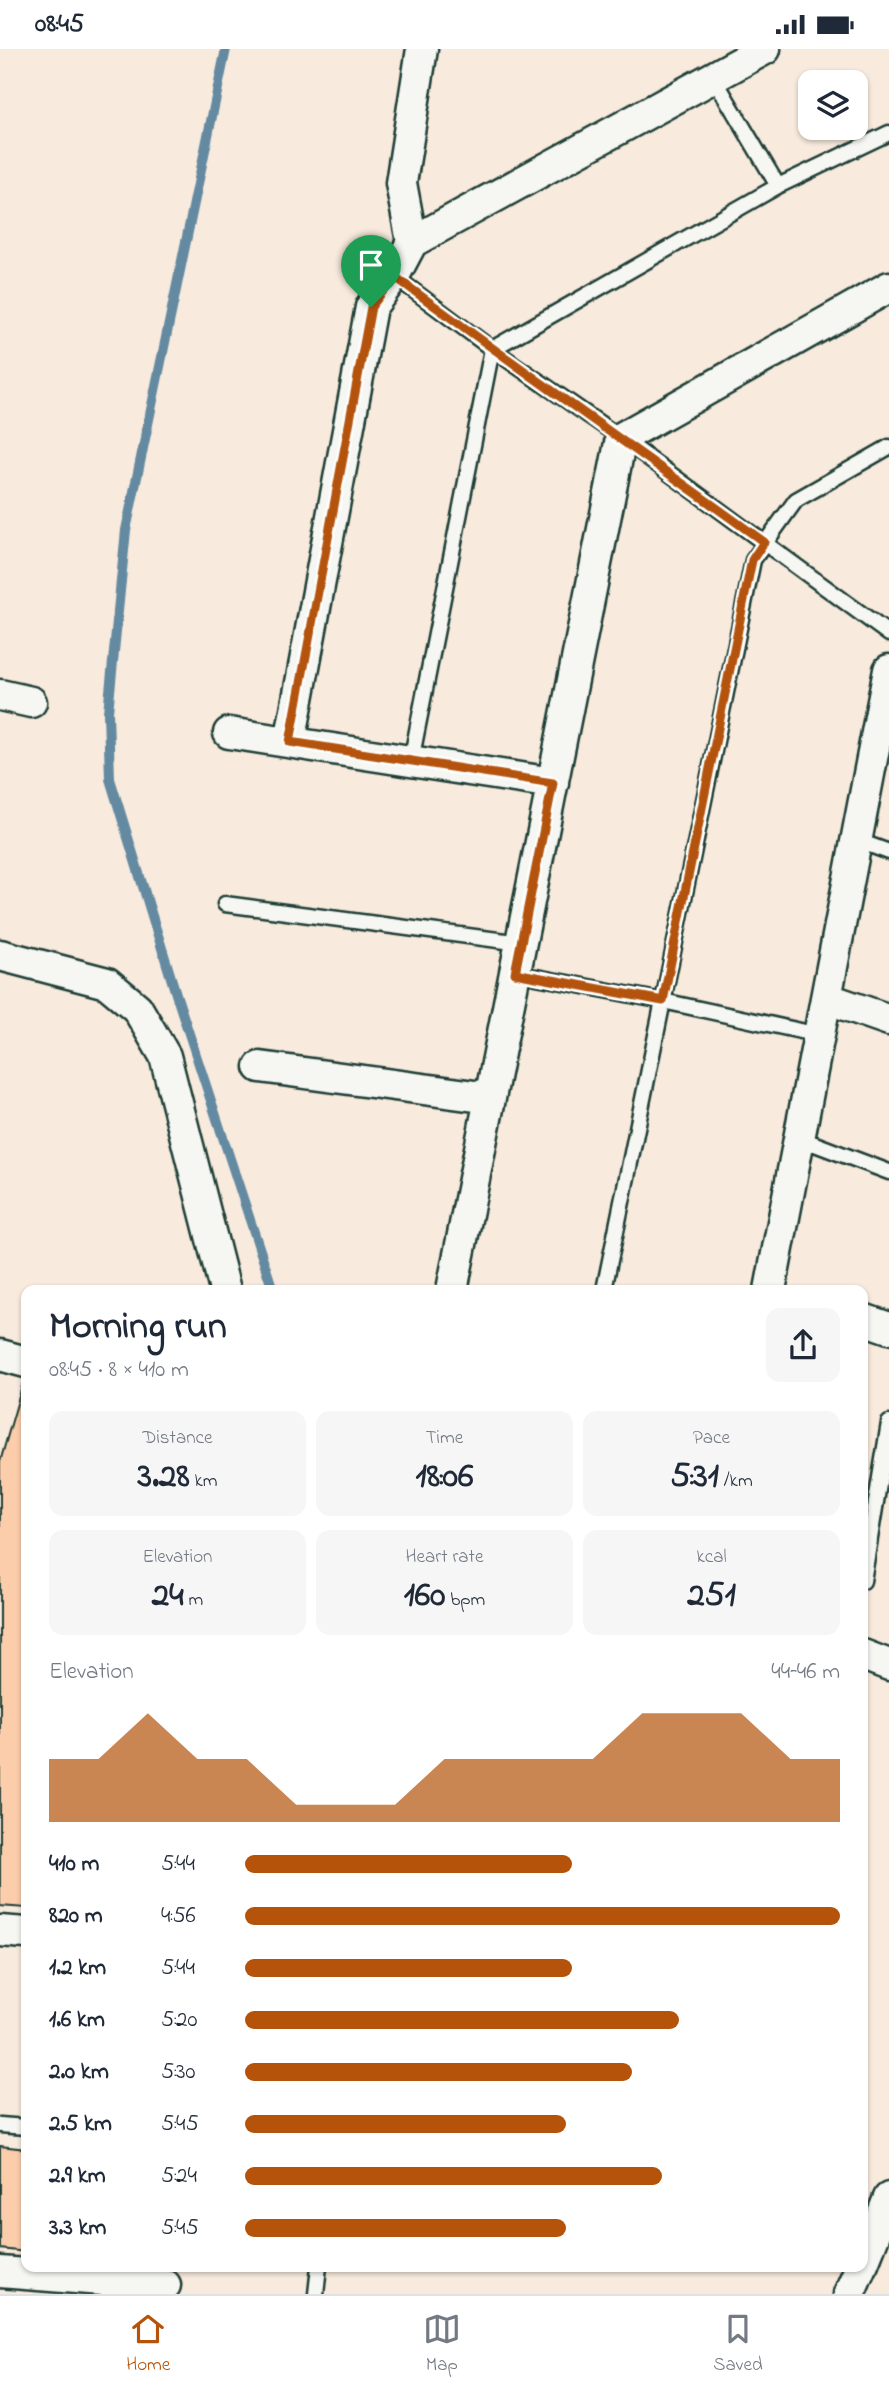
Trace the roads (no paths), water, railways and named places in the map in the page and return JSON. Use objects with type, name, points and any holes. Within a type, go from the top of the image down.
[{"type":"street","points":[[412,241],[401,183],[422,49]]},
{"type":"street","points":[[290,742],[371,307],[394,276],[412,241],[765,49]]},
{"type":"street","points":[[453,1285],[621,438],[889,287]]},
{"type":"street","points":[[774,1285],[799,1138],[856,840],[886,703],[889,670]]},
{"type":"street","points":[[0,695],[32,702]]},
{"type":"street","points":[[229,733],[553,783]]},
{"type":"street","points":[[0,955],[107,983],[137,1008],[165,1056],[225,1285]]},
{"type":"street","points":[[826,998],[889,1020]]},
{"type":"street","points":[[260,1067],[490,1098]]},
{"type":"street","points":[[868,1321],[889,1328]]},
{"type":"street","points":[[0,1355],[21,1361]]},
{"type":"street","points":[[868,1657],[889,1665]]},
{"type":"street","points":[[0,1931],[21,1933]]},
{"type":"street","points":[[868,2250],[889,2198]]},
{"type":"street","points":[[849,2294],[859,2272]]},
{"type":"street","points":[[0,2273],[166,2282]]},
{"type":"lane","points":[[714,78],[778,186]]},
{"type":"lane","points":[[411,761],[492,349],[778,186],[889,133]]},
{"type":"lane","points":[[394,276],[889,634]]},
{"type":"lane","points":[[605,1285],[752,560],[796,500],[889,447]]},
{"type":"lane","points":[[856,840],[889,852]]},
{"type":"lane","points":[[225,904],[521,943]]},
{"type":"lane","points":[[515,973],[663,1001],[819,1035]]},
{"type":"lane","points":[[799,1138],[889,1172]]},
{"type":"lane","points":[[868,1551],[889,1423]]},
{"type":"lane","points":[[0,2125],[21,2127]]},
{"type":"lane","points":[[316,2294],[318,2272]]},
{"type":"waterway","points":[[226,49],[126,530],[108,712],[110,779],[176,994],[271,1285]]}]
